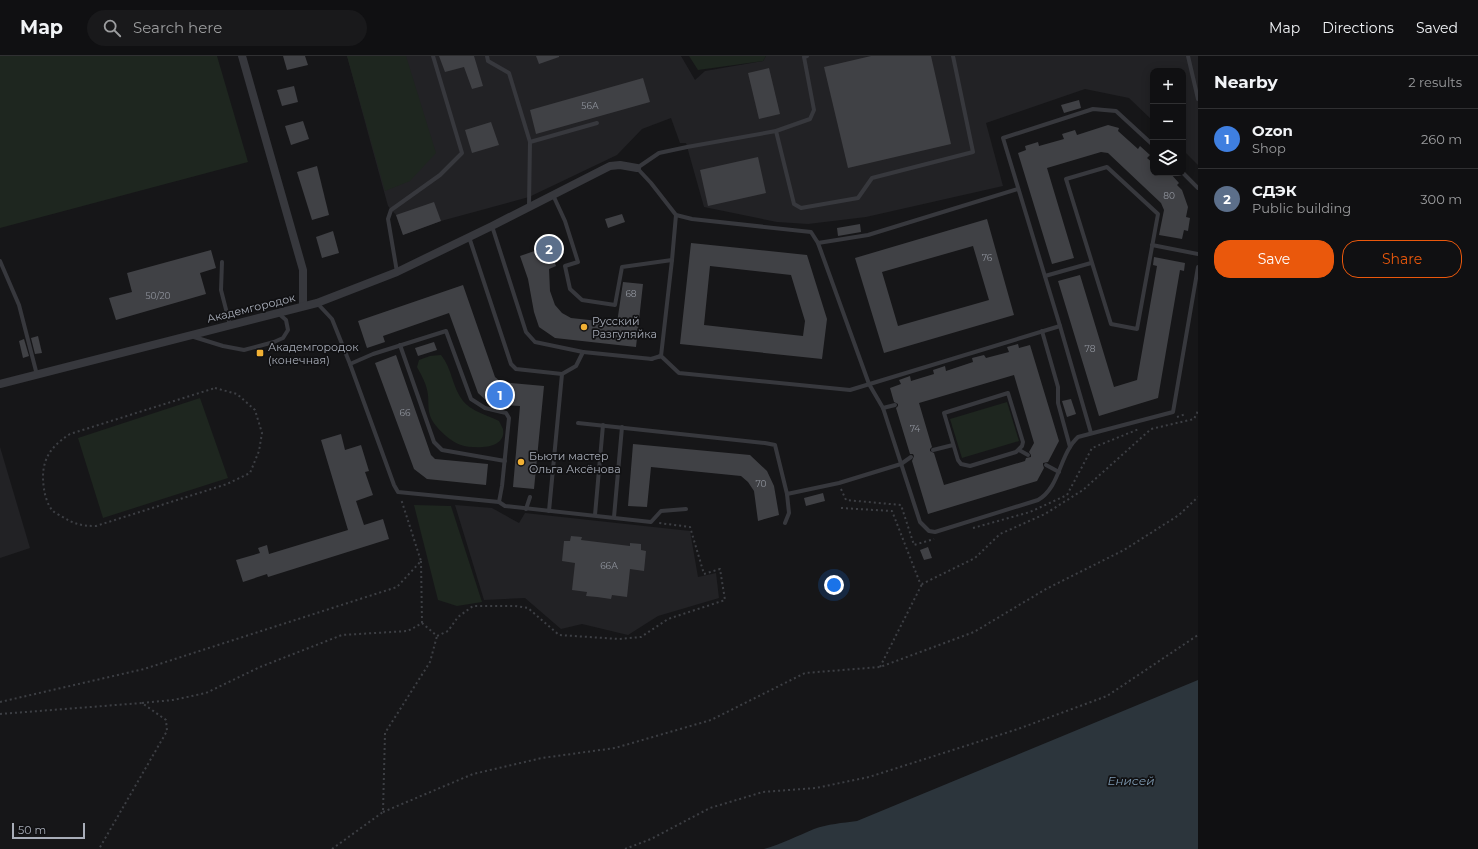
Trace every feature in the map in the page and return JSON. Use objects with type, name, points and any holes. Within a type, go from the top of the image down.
[{"type":"street","name":"Академгородок","points":[[0,384],[303,306],[303,270],[242,56]]},
{"type":"street","points":[[303,306],[317,303],[397,272],[610,166],[620,165],[637,168]]},
{"type":"lane","points":[[397,272],[388,219],[391,210],[440,174],[462,154],[432,56]]},
{"type":"lane","points":[[487,56],[488,61],[509,73],[530,142],[529,207]]},
{"type":"lane","points":[[807,56],[804,57],[814,110],[810,119],[776,131],[687,147],[660,154],[637,168],[676,215],[692,219],[811,232],[818,243],[869,384],[883,408],[920,522],[929,531],[935,532],[1038,500],[1048,492],[1070,447],[1078,437],[1173,412],[1198,267]]},
{"type":"lane","points":[[776,131],[794,204],[801,208],[858,198],[872,178],[973,152],[953,56]]},
{"type":"lane","points":[[1188,56],[1198,99]]},
{"type":"lane","points":[[1091,433],[1003,138],[1093,109],[1116,110],[1150,142]]},
{"type":"lane","points":[[530,142],[598,123]]},
{"type":"lane","points":[[1107,166],[1158,214],[1137,329],[1111,324],[1091,263],[1066,179],[1107,166]]},
{"type":"lane","points":[[1186,176],[1198,188]]},
{"type":"lane","points":[[818,243],[868,235],[1018,189]]},
{"type":"lane","points":[[554,195],[565,221],[578,262],[565,266],[570,289],[582,300],[615,305],[622,267],[672,260]]},
{"type":"lane","points":[[661,356],[676,215]]},
{"type":"lane","points":[[492,226],[526,332],[535,342],[582,352],[650,359],[661,356]]},
{"type":"lane","points":[[468,237],[511,364],[516,369],[562,374],[576,366],[582,352]]},
{"type":"lane","points":[[1152,245],[1198,254]]},
{"type":"lane","points":[[0,261],[19,305],[38,375]]},
{"type":"lane","points":[[222,262],[221,290],[230,325]]},
{"type":"lane","points":[[1045,276],[1091,263]]},
{"type":"lane","points":[[317,303],[332,319],[394,485],[398,492],[499,502],[504,506],[526,509],[651,522],[661,511],[686,509]]},
{"type":"lane","points":[[190,336],[223,346],[244,350],[267,344],[283,338],[288,330],[286,320],[278,313]]},
{"type":"lane","points":[[661,356],[679,374],[850,390],[1060,326]]},
{"type":"lane","points":[[350,364],[400,345],[446,331],[472,399],[485,408],[508,415],[505,461],[499,502]]},
{"type":"lane","points":[[1042,331],[1058,387],[1058,403],[1070,447]]},
{"type":"lane","points":[[400,345],[434,442],[442,450],[505,461]]},
{"type":"lane","points":[[549,511],[562,374]]},
{"type":"lane","points":[[1008,393],[1023,442],[1019,450],[977,464],[966,466],[961,464],[958,460],[944,413],[1008,393]]},
{"type":"lane","points":[[883,408],[895,404]]},
{"type":"lane","points":[[578,423],[764,443],[775,446],[787,494],[789,513],[785,523]]},
{"type":"lane","points":[[595,515],[603,425]]},
{"type":"lane","points":[[614,517],[622,427]]},
{"type":"lane","points":[[933,450],[954,445]]},
{"type":"lane","points":[[1019,450],[1028,455]]},
{"type":"lane","points":[[787,494],[839,483],[901,464],[911,457]]},
{"type":"lane","points":[[1046,465],[1059,472]]},
{"type":"lane","points":[[526,509],[530,497]]},
{"type":"path","points":[[215,388],[237,394],[255,410],[262,433],[259,451],[250,473],[226,484],[96,526],[79,526],[53,511],[45,495],[42,476],[44,462],[52,448],[70,434],[215,388]]},
{"type":"path","points":[[1172,418],[1186,414]]},
{"type":"path","points":[[972,529],[1030,512],[1067,495],[1092,448],[1145,426]]},
{"type":"path","points":[[839,483],[846,500],[901,505],[914,545],[936,539]]},
{"type":"path","points":[[398,492],[421,561],[422,623],[437,636]]},
{"type":"path","points":[[332,849],[382,812],[474,774],[542,758],[615,748],[711,720],[804,673],[880,667],[974,632],[1046,589],[1124,550],[1179,515],[1198,497]]},
{"type":"path","points":[[437,636],[448,631],[458,617],[473,606],[515,606],[528,608],[559,635],[619,639],[641,637],[668,619],[725,600],[720,569],[704,574],[690,527],[651,522]]},
{"type":"path","points":[[0,702],[144,669],[397,587],[421,561]]},
{"type":"path","points":[[880,667],[922,584]]},
{"type":"path","points":[[0,714],[173,700],[206,693],[260,667],[342,635],[408,631],[422,623]]},
{"type":"path","points":[[625,849],[651,839],[710,808],[763,792],[816,788],[869,777],[1018,729],[1107,696],[1198,635]]},
{"type":"path","points":[[382,812],[385,733],[430,662],[437,636]]},
{"type":"path","points":[[99,849],[167,731],[166,720],[142,703]]},
{"type":"shaded area","points":[[0,56],[217,56],[248,162],[0,228]]},
{"type":"shaded area","points":[[347,56],[681,56],[695,80],[705,71],[763,61],[766,56],[1198,56],[1198,165],[1186,153],[1186,68],[1150,68],[1150,118],[1129,98],[1085,89],[986,123],[1003,186],[866,217],[808,224],[777,222],[704,207],[686,143],[680,143],[671,118],[642,129],[617,155],[529,197],[441,221],[403,235],[396,215],[388,206]]},
{"type":"shaded area","points":[[347,56],[406,56],[436,153],[410,181],[385,191]]},
{"type":"shaded area","points":[[689,56],[766,56],[763,61],[698,70]]},
{"type":"shaded area","points":[[441,355],[448,366],[456,390],[463,401],[475,410],[499,421],[503,429],[503,436],[500,441],[495,444],[481,447],[461,445],[448,438],[434,423],[429,412],[427,388],[417,367],[419,360],[430,356]]},
{"type":"shaded area","points":[[200,398],[228,478],[103,518],[78,438]]},
{"type":"shaded area","points":[[1007,402],[1019,441],[962,458],[950,419]]},
{"type":"shaded area","points":[[0,447],[30,548],[0,558]]},
{"type":"shaded area","points":[[414,505],[451,506],[482,602],[457,606],[438,600]]},
{"type":"shaded area","points":[[455,505],[492,508],[519,523],[525,513],[690,531],[698,577],[716,573],[719,598],[658,616],[628,635],[582,624],[561,629],[525,598],[484,600]]},
{"type":"water","name":"Енисей","points":[[1198,680],[1198,849],[764,849],[819,827],[857,821]]},
{"type":"building","points":[[283,56],[305,56],[308,65],[287,70]]},
{"type":"building","points":[[439,56],[474,56],[483,86],[472,89],[464,67],[445,72]]},
{"type":"building","points":[[536,56],[559,56],[559,57],[539,64]]},
{"type":"building","points":[[871,56],[931,56],[951,144],[848,168],[824,67]]},
{"type":"building","points":[[769,68],[780,114],[759,119],[748,73]]},
{"type":"building","points":[[643,78],[650,102],[536,134],[530,110]]},
{"type":"building","points":[[294,86],[298,102],[282,106],[277,90]]},
{"type":"building","points":[[1079,100],[1081,108],[1064,113],[1061,105]]},
{"type":"building","points":[[303,121],[309,139],[291,145],[285,126]]},
{"type":"building","points":[[491,122],[499,145],[472,153],[465,130]]},
{"type":"building","points":[[1108,125],[1119,128],[1118,131],[1138,149],[1140,146],[1150,155],[1147,158],[1150,160],[1150,176],[1173,176],[1179,183],[1177,185],[1182,190],[1188,207],[1186,217],[1190,218],[1188,231],[1184,230],[1182,239],[1159,235],[1164,210],[1161,203],[1108,153],[1101,152],[1047,168],[1074,258],[1052,264],[1018,153],[1026,150],[1025,146],[1038,142],[1039,146],[1064,139],[1062,134],[1075,130],[1077,135]]},
{"type":"building","points":[[758,157],[766,193],[708,206],[700,170]]},
{"type":"building","points":[[317,166],[329,215],[312,220],[297,172]]},
{"type":"building","points":[[434,202],[441,221],[403,235],[396,215]]},
{"type":"building","points":[[622,214],[625,222],[608,228],[605,219]]},
{"type":"building","points":[[987,219],[1014,315],[884,353],[855,258]],"holes":[[[973,246],[989,300],[898,326],[882,272]]]},
{"type":"building","points":[[860,224],[861,232],[838,236],[837,228]]},
{"type":"building","points":[[333,231],[339,253],[322,258],[316,237]]},
{"type":"building","points":[[691,243],[807,255],[827,319],[822,359],[680,344]],"holes":[[[710,266],[791,275],[805,321],[803,336],[704,325]]]},
{"type":"building","points":[[549,246],[556,266],[549,269],[550,291],[555,305],[562,313],[571,318],[617,323],[623,282],[643,284],[636,347],[555,338],[539,327],[534,312],[528,279],[520,256]]},
{"type":"building","points":[[211,250],[216,268],[200,273],[206,294],[116,320],[109,298],[132,292],[127,273]]},
{"type":"building","points":[[1154,257],[1185,263],[1184,271],[1180,270],[1158,398],[1099,416],[1058,281],[1080,275],[1114,387],[1137,380],[1157,266],[1153,265]]},
{"type":"building","points":[[463,285],[495,377],[501,382],[544,386],[534,489],[513,487],[520,406],[490,404],[478,393],[449,313],[383,336],[385,342],[367,348],[358,321]]},
{"type":"building","points":[[38,336],[42,353],[35,354],[31,338]]},
{"type":"building","points":[[24,339],[29,356],[23,358],[19,341]]},
{"type":"building","points":[[434,342],[437,350],[418,356],[415,348]]},
{"type":"building","points":[[1018,344],[1019,348],[1030,345],[1059,441],[1048,462],[1043,463],[1044,468],[1037,481],[928,514],[912,461],[914,456],[913,454],[910,454],[896,408],[898,404],[894,402],[890,388],[901,384],[899,380],[910,376],[911,381],[934,374],[933,370],[945,366],[946,371],[973,362],[972,358],[984,355],[986,358],[1009,352],[1007,347]],"holes":[[[1014,375],[1034,443],[1029,452],[1031,457],[1026,458],[1025,461],[944,485],[934,453],[930,451],[932,447],[919,403]]]},
{"type":"building","points":[[396,355],[431,455],[435,459],[488,464],[486,485],[427,479],[414,469],[375,363]]},
{"type":"building","points":[[1071,399],[1076,414],[1067,417],[1062,401]]},
{"type":"building","points":[[341,434],[345,450],[361,445],[369,471],[365,472],[373,495],[356,501],[364,525],[383,519],[389,539],[268,577],[267,574],[243,582],[236,560],[260,553],[258,548],[267,545],[269,554],[348,530],[321,440]]},
{"type":"building","points":[[633,444],[750,455],[767,471],[774,486],[779,515],[758,521],[754,491],[748,482],[741,476],[651,467],[647,507],[628,506]]},
{"type":"building","points":[[823,493],[825,501],[806,506],[804,498]]},
{"type":"building","points":[[571,536],[582,537],[581,540],[630,546],[630,543],[641,544],[641,550],[646,551],[644,571],[630,569],[627,597],[612,595],[611,599],[586,596],[587,592],[572,590],[575,563],[562,561],[564,541],[570,541]]},
{"type":"building","points":[[928,547],[932,558],[924,560],[920,550]]},
{"type":"place","name":"СДЭК","points":[[549,249]]},
{"type":"place","name":"Русский Разгуляйка","points":[[584,327]]},
{"type":"place","name":"Академгородок (конечная)","points":[[260,353]]},
{"type":"place","name":"Ozon","points":[[500,395]]},
{"type":"place","name":"Бьюти мастер Oльга Аксёнова","points":[[521,462]]}]
